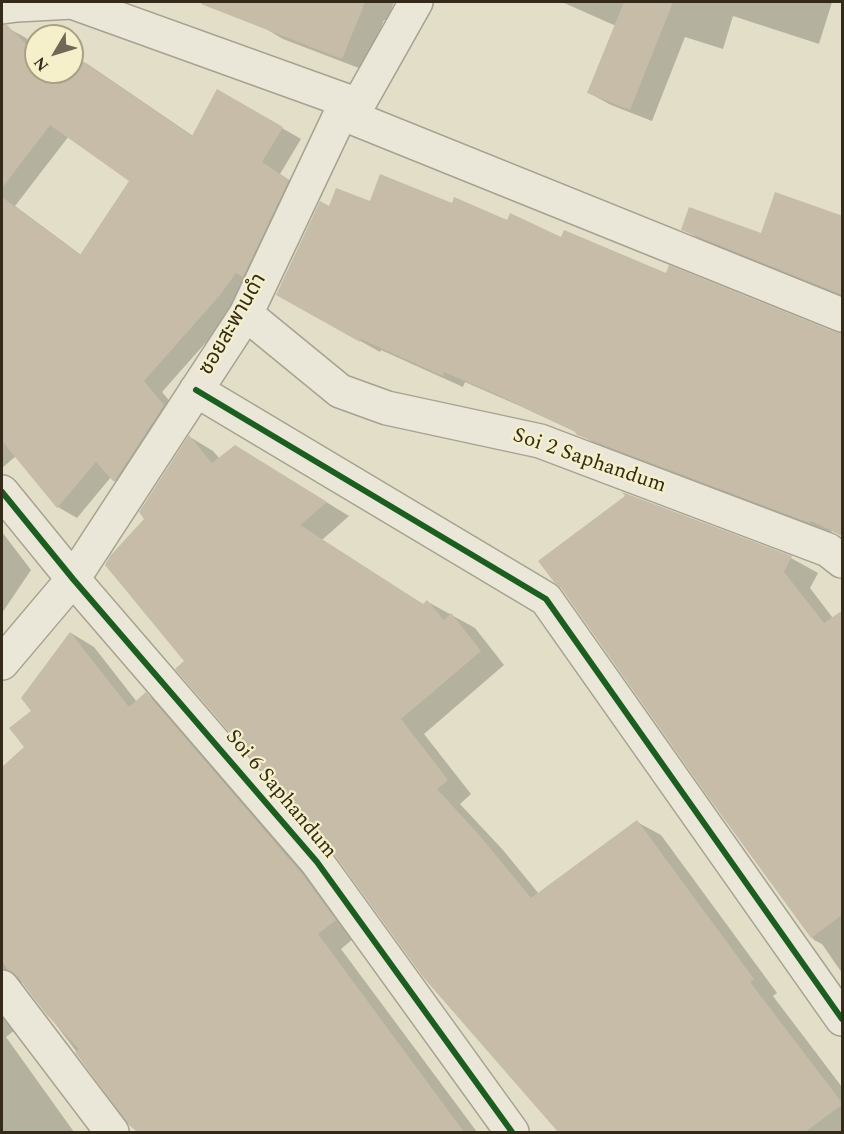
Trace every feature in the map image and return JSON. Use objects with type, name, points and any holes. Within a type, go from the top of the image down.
[{"type":"street","points":[[2,8],[72,2],[349,109],[843,315]]},
{"type":"street","name":"ซอยสะพานดำ","points":[[2,663],[73,579],[246,314],[349,109],[416,2]]},
{"type":"street","name":"Soi 2 Saphandum","points":[[246,314],[340,391],[387,408],[540,441],[828,550],[843,561]]},
{"type":"street","points":[[196,390],[546,598],[843,1019]]},
{"type":"street","name":"Soi 6 Saphandum","points":[[2,492],[73,579],[317,862],[512,1132]]},
{"type":"street","points":[[2,987],[112,1132]]},
{"type":"building","points":[[202,2],[365,2],[342,59],[201,4]]},
{"type":"building","points":[[624,2],[673,2],[630,110],[587,93]]},
{"type":"building","points":[[2,25],[7,25],[24,42],[24,84],[84,84],[84,62],[192,136],[217,89],[283,127],[262,162],[289,180],[243,277],[236,273],[220,295],[144,381],[164,405],[114,482],[96,462],[57,508],[2,441],[2,197],[80,255],[129,181],[50,125],[2,188]]},
{"type":"building","points":[[380,174],[452,203],[454,197],[507,220],[510,213],[561,237],[564,230],[666,273],[669,265],[835,332],[843,333],[843,536],[811,521],[810,523],[577,435],[574,431],[498,395],[444,372],[443,376],[361,339],[360,342],[276,295],[320,201],[329,206],[336,188],[370,201]]},
{"type":"building","points":[[775,192],[843,216],[843,295],[681,230],[689,207],[761,233]]},
{"type":"building","points":[[189,435],[212,463],[235,445],[327,502],[300,525],[423,604],[427,600],[444,620],[451,613],[481,651],[401,719],[448,780],[437,789],[531,898],[637,820],[754,979],[750,982],[843,1104],[805,1132],[558,1132],[423,977],[331,850],[175,669],[184,661],[105,565],[110,556],[144,519],[139,512]]},
{"type":"building","points":[[622,492],[792,556],[784,572],[824,623],[843,610],[843,914],[811,938],[561,588],[538,561],[625,496]]},
{"type":"building","points":[[70,632],[129,707],[146,692],[302,874],[336,920],[318,934],[464,1132],[137,1132],[128,1124],[75,1052],[79,1049],[2,961],[2,767],[24,747],[9,728],[31,711],[21,698]]},
{"type":"cycle path","points":[[196,390],[546,599],[842,1019]]},
{"type":"cycle path","points":[[2,492],[73,579],[317,862],[512,1132]]}]
